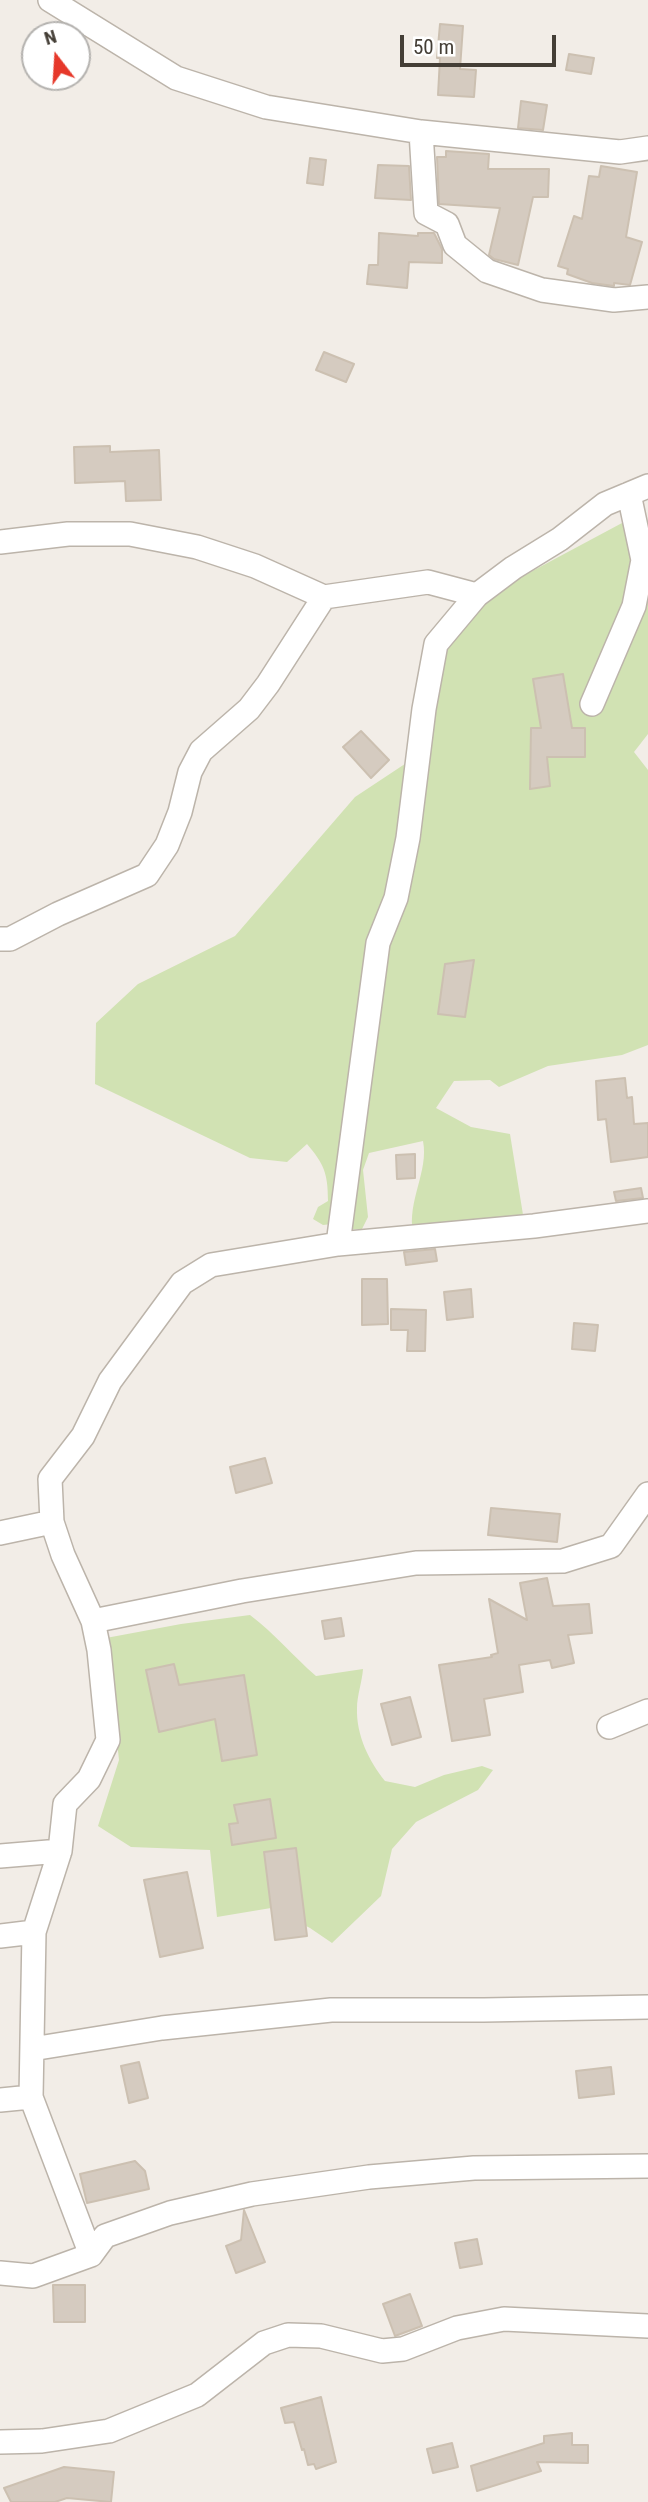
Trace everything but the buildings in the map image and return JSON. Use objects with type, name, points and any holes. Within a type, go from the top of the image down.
[{"type":"street","points":[[50,0],[176,78],[266,107],[421,132],[620,152],[648,148]]},
{"type":"street","points":[[421,132],[426,213],[447,224],[454,245],[487,271],[542,290],[614,300],[648,297]]},
{"type":"street","points":[[338,1244],[378,943],[396,898],[408,838],[424,709],[436,645],[477,595],[513,568],[560,539],[605,503],[639,490],[643,560],[634,606],[592,704]]},
{"type":"street","points":[[0,542],[68,534],[130,534],[220,554],[255,566],[324,597],[428,582],[477,595]]},
{"type":"street","points":[[0,939],[10,939],[147,874],[167,845],[180,812],[190,772],[201,751],[249,709],[324,597]]},
{"type":"street","points":[[91,2255],[31,2097],[34,1932],[60,1851],[65,1804],[89,1779],[108,1740],[99,1650],[93,1621],[63,1555],[52,1522],[50,1479],[83,1436],[110,1381],[182,1283],[211,1265],[338,1244],[534,1226],[648,1211]]},
{"type":"street","points":[[93,1621],[242,1591],[416,1563],[563,1561],[611,1546],[648,1494]]},
{"type":"street","points":[[0,1533],[52,1522]]},
{"type":"street","points":[[609,1727],[648,1711]]},
{"type":"street","points":[[0,1856],[60,1851]]},
{"type":"street","points":[[0,1937],[34,1932]]},
{"type":"street","points":[[32,2049],[162,2028],[331,2010],[648,2007]]},
{"type":"street","points":[[0,2100],[31,2097]]},
{"type":"street","points":[[0,2273],[33,2276],[91,2255],[105,2236],[170,2213],[252,2194],[369,2177],[474,2168],[648,2166]]},
{"type":"street","points":[[0,2442],[42,2441],[109,2431],[197,2395],[264,2343],[288,2335],[321,2336],[382,2351],[403,2349],[457,2328],[504,2319],[648,2326]]},
{"type":"green space","points":[[622,523],[648,546],[648,734],[634,752],[648,770],[648,1045],[622,1055],[548,1066],[499,1087],[490,1080],[454,1081],[436,1108],[471,1127],[510,1134],[524,1221],[413,1233],[413,1209],[423,1164],[423,1141],[369,1153],[363,1170],[368,1217],[362,1229],[337,1230],[332,1224],[323,1225],[313,1219],[318,1207],[328,1201],[328,1191],[324,1170],[307,1144],[287,1162],[250,1158],[95,1084],[96,1023],[138,984],[235,936],[355,797],[429,748],[439,660],[466,617],[523,576]]},
{"type":"green space","points":[[250,1615],[316,1676],[363,1669],[357,1718],[361,1738],[369,1756],[385,1781],[415,1787],[444,1775],[482,1766],[493,1770],[478,1790],[416,1822],[392,1849],[381,1896],[332,1943],[271,1908],[217,1917],[210,1850],[131,1847],[98,1826],[119,1760],[106,1638]]}]
